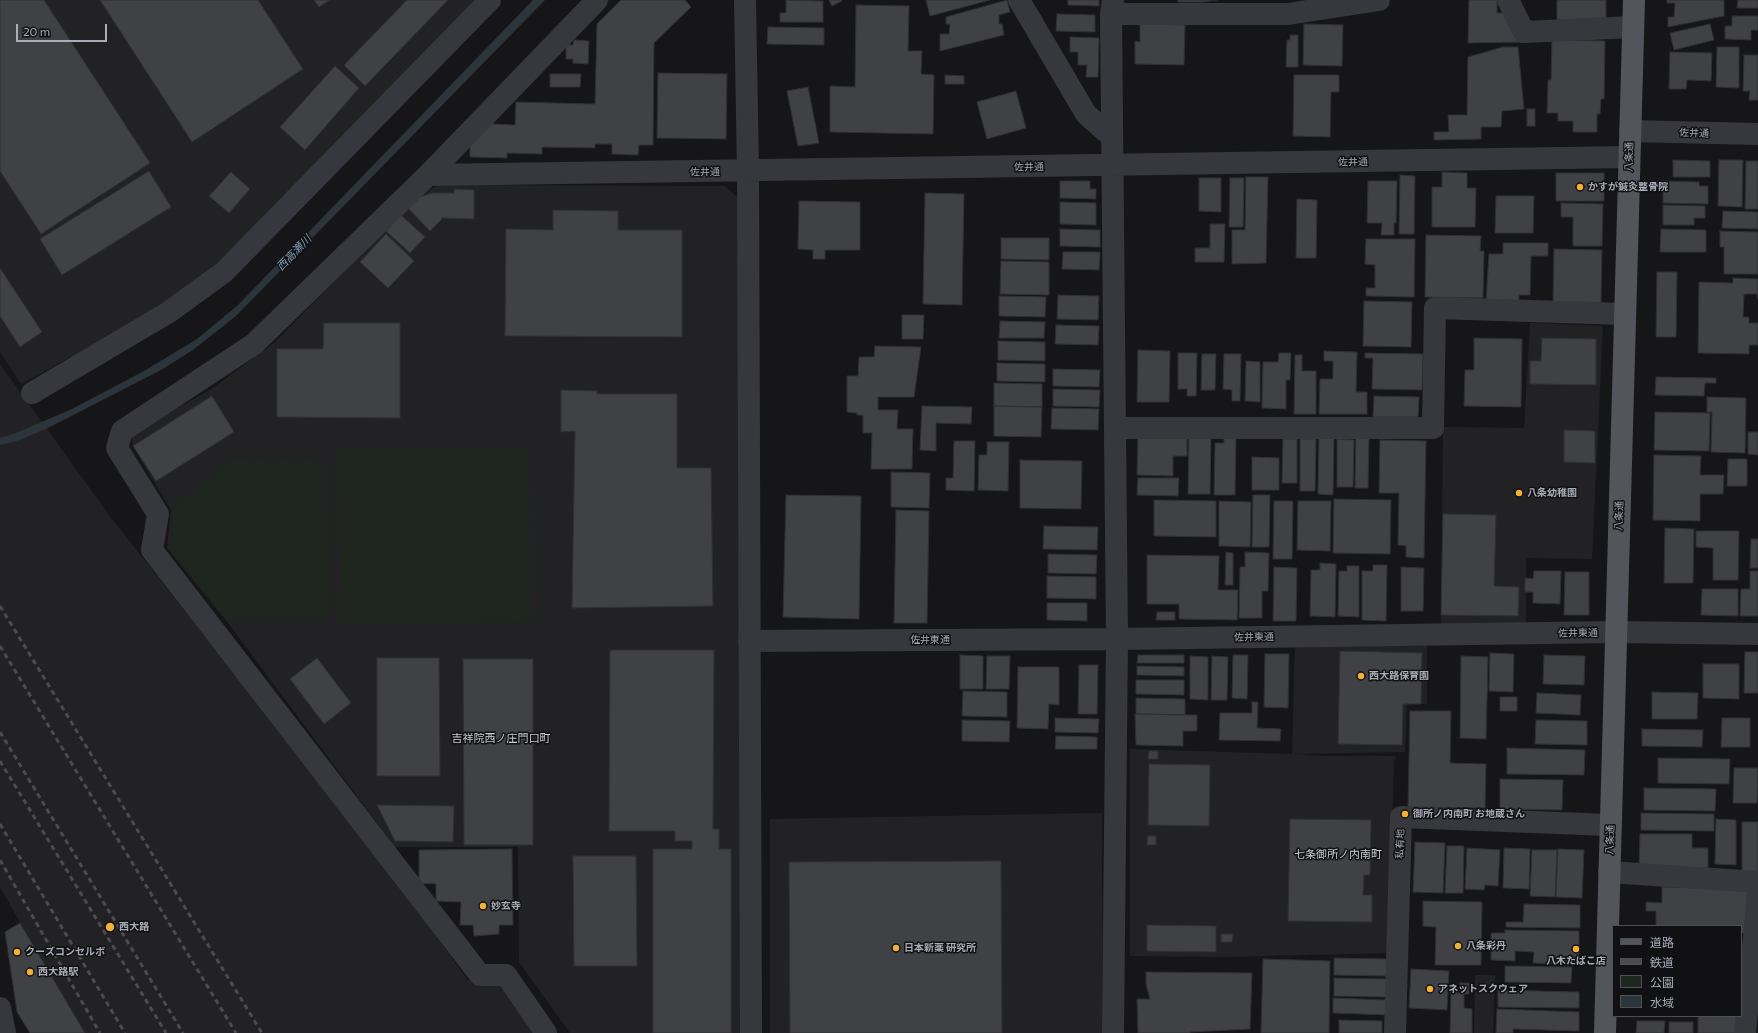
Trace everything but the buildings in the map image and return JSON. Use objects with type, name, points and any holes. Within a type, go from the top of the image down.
[{"type":"main road","name":"八条通","points":[[1605,1033],[1634,0]]},
{"type":"street","points":[[32,393],[169,312],[224,272],[490,0]]},
{"type":"street","points":[[546,1033],[506,975],[480,975],[152,550],[158,514],[117,448],[122,431],[254,344],[428,175],[597,0]]},
{"type":"street","points":[[745,0],[748,171],[751,1033]]},
{"type":"street","points":[[1019,0],[1086,114],[1112,137]]},
{"type":"street","points":[[1113,1033],[1117,639],[1112,7],[1288,14],[1379,0]]},
{"type":"street","points":[[1508,0],[1524,32],[1633,27]]},
{"type":"street","name":"佐井通","points":[[1630,131],[1758,134]]},
{"type":"street","name":"佐井通","points":[[428,175],[1113,166],[1630,157]]},
{"type":"street","points":[[1115,428],[1433,428],[1435,308],[1625,314]]},
{"type":"street","name":"佐井東通","points":[[749,641],[1117,639],[1616,632],[1758,634]]},
{"type":"street","name":"私有地","points":[[1395,1033],[1401,817],[1610,825]]},
{"type":"street","points":[[1609,872],[1758,882]]},
{"type":"street","points":[[1745,1033],[1753,989],[1758,894]]},
{"type":"street","points":[[0,1008],[5,1033]]},
{"type":"shaded area","points":[[0,0],[476,0],[241,250],[155,311],[21,384],[0,352]]},
{"type":"shaded area","points":[[439,185],[725,186],[738,198],[743,1033],[570,1033],[519,962],[518,847],[395,847],[225,619],[167,548],[171,510],[133,446],[130,434],[210,390],[275,342],[419,195]]},
{"type":"shaded area","name":"八条幼稚園","points":[[1530,323],[1603,326],[1592,559],[1526,558],[1526,625],[1441,624],[1443,427],[1524,428]]},
{"type":"shaded area","points":[[0,364],[112,519],[350,818],[468,980],[503,985],[534,1033],[83,1033],[0,887]]},
{"type":"shaded area","points":[[1427,645],[1427,704],[1407,704],[1405,752],[1296,754],[1326,756],[1396,756],[1394,763],[1388,953],[1224,957],[1130,956],[1130,749],[1292,754],[1295,647]]},
{"type":"shaded area","points":[[1102,813],[1103,1033],[770,1033],[770,819]]},
{"type":"shaded area","points":[[1475,975],[1495,975],[1493,1033],[1474,1033]]},
{"type":"green space","points":[[338,446],[530,449],[532,622],[341,626]]},
{"type":"green space","points":[[322,457],[327,467],[330,616],[225,619],[171,552],[173,505],[231,458]]},
{"type":"water","name":"西高瀬川","points":[[533,0],[545,0],[236,316],[193,350],[161,370],[52,426],[20,440],[0,445],[0,438],[16,433],[72,409],[144,371],[197,339],[238,305]]},
{"type":"railway","points":[[0,606],[262,1033]]},
{"type":"railway","points":[[0,646],[236,1033]]},
{"type":"railway","points":[[0,732],[183,1033]]},
{"type":"railway","points":[[0,761],[166,1033]]},
{"type":"railway","points":[[0,824],[125,1033]]},
{"type":"railway","points":[[0,860],[100,1033]]},
{"type":"place","name":"かすが鍼灸整骨院","points":[[1580,187]]},
{"type":"place","name":"八条幼稚園","points":[[1519,493]]},
{"type":"place","name":"西大路保育園","points":[[1361,676]]},
{"type":"place","name":"御所ノ内南町 お地蔵さん","points":[[1405,814]]},
{"type":"place","name":"妙玄寺","points":[[483,906]]},
{"type":"place","name":"西大路","points":[[110,927]]},
{"type":"place","name":"八条彩丹","points":[[1458,946]]},
{"type":"place","name":"日本新薬 研究所","points":[[896,948]]},
{"type":"place","name":"八木たばこ店","points":[[1576,949]]},
{"type":"place","name":"クーズコンセルボ","points":[[17,952]]},
{"type":"place","name":"西大路駅","points":[[30,972]]},
{"type":"place","name":"アネットスクウェア","points":[[1430,989]]},
{"type":"district","name":"吉祥院西ノ庄門口町","points":[[501,738]]},
{"type":"district","name":"七条御所ノ内南町","points":[[1338,854]]}]
